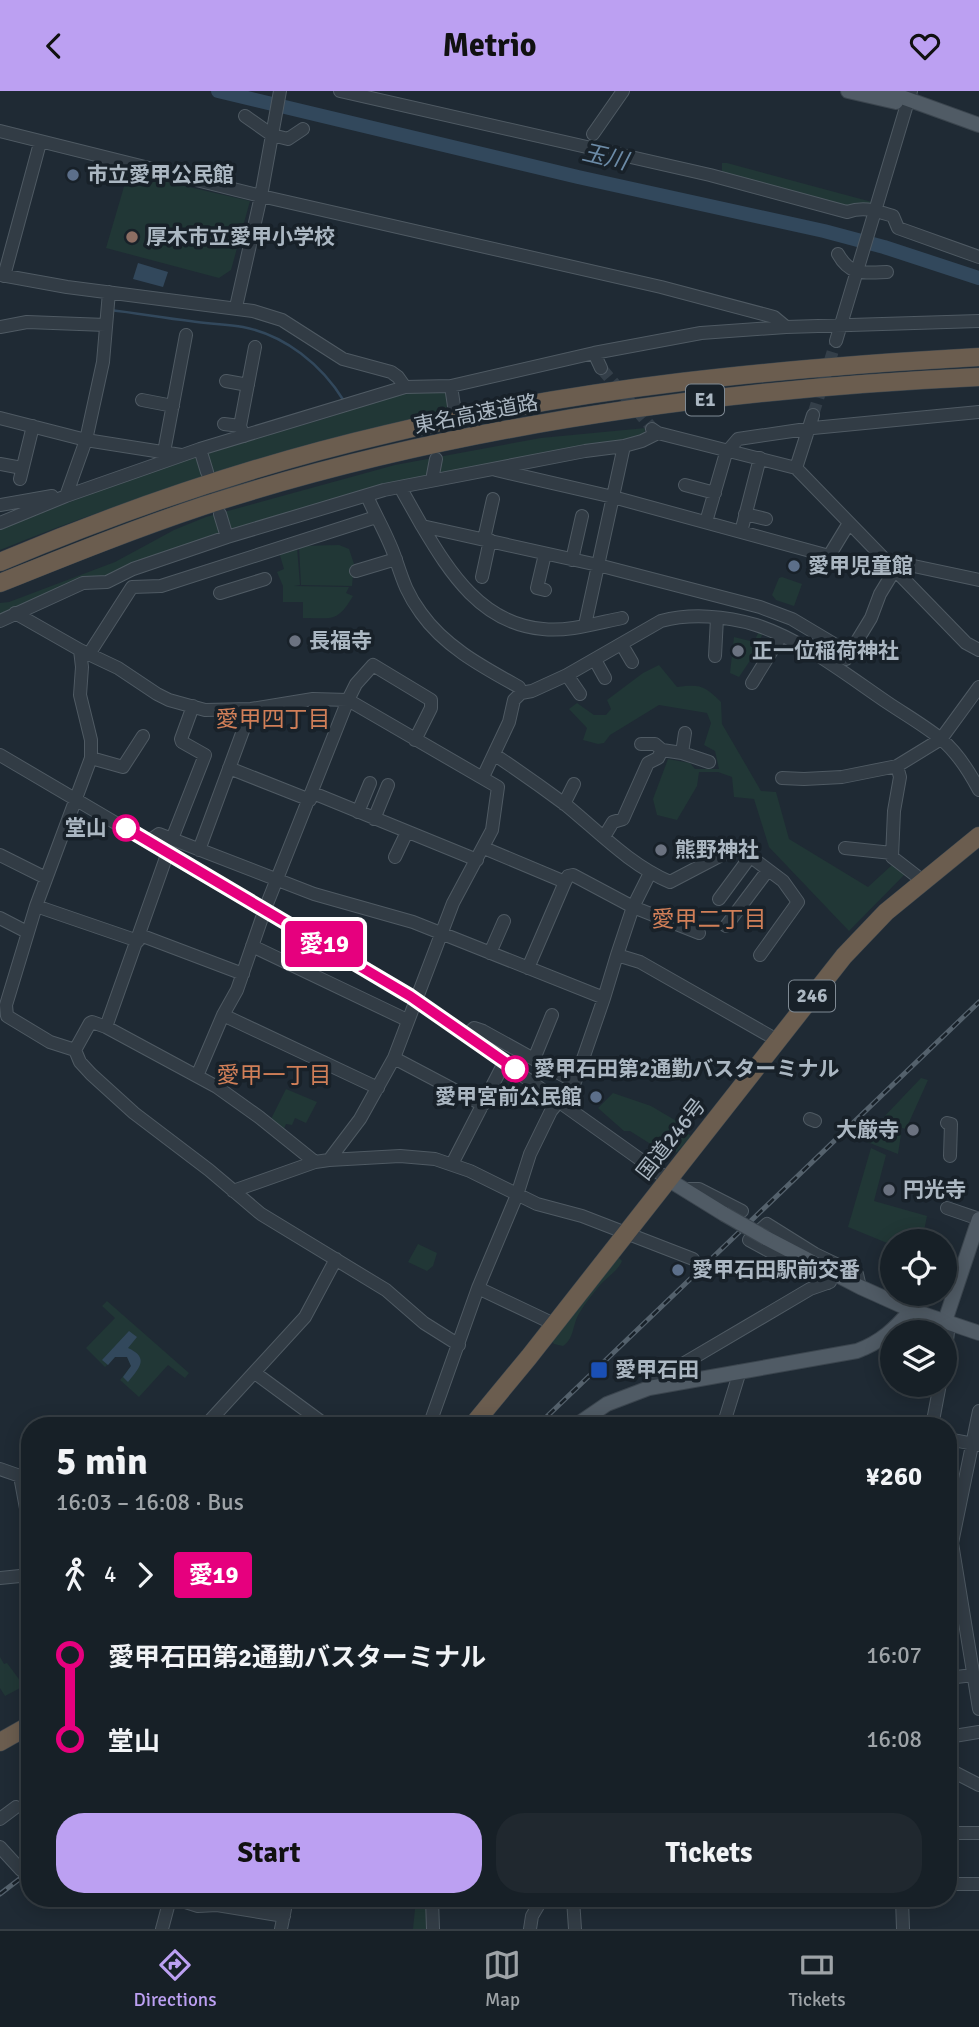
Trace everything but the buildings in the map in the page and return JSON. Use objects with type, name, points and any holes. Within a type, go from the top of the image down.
[{"type":"highway","name":"東名高速道路","points":[[0,562],[200,486],[373,437],[435,423],[530,404],[671,384],[877,363],[979,357]]},
{"type":"highway","name":"東名高速道路","points":[[0,583],[139,528],[206,505],[434,444],[525,426],[693,401],[979,377]]},
{"type":"highway","name":"国道246号","points":[[479,1417],[625,1234],[677,1184],[777,1040],[870,926],[979,836]]},
{"type":"highway","points":[[0,1742],[21,1730]]},
{"type":"main road","points":[[848,91],[912,100]]},
{"type":"main road","points":[[885,91],[979,125]]},
{"type":"main road","points":[[677,1184],[834,1279],[941,1320]]},
{"type":"main road","points":[[948,1320],[979,1219]]},
{"type":"main road","points":[[588,1417],[607,1404],[649,1388],[857,1351],[879,1342],[894,1330],[911,1310]]},
{"type":"main road","points":[[957,1325],[979,1333]]},
{"type":"street","points":[[236,307],[261,196],[280,91]]},
{"type":"street","points":[[340,91],[710,175],[847,212],[861,207],[873,213],[893,216],[898,228],[979,257]]},
{"type":"street","points":[[593,134],[623,91]]},
{"type":"street","points":[[836,341],[873,213],[912,100]]},
{"type":"street","points":[[245,116],[272,133],[288,139],[303,129]]},
{"type":"street","points":[[0,131],[261,196],[661,287],[774,317],[786,327]]},
{"type":"street","points":[[40,143],[2,275],[109,292],[236,307],[282,320],[342,359],[391,372],[405,387]]},
{"type":"street","points":[[838,254],[845,267],[864,273],[887,272]]},
{"type":"street","points":[[62,498],[86,440],[103,362],[109,292]]},
{"type":"street","points":[[0,523],[242,431],[405,387],[451,386],[594,353],[701,333],[786,327],[979,321]]},
{"type":"street","points":[[0,327],[27,322],[106,325]]},
{"type":"street","points":[[164,452],[186,335]]},
{"type":"street","points":[[242,431],[255,347]]},
{"type":"street","points":[[594,353],[601,368]]},
{"type":"street","points":[[226,380],[248,385]]},
{"type":"street","points":[[451,386],[454,406]]},
{"type":"street","points":[[148,398],[173,406]]},
{"type":"street","points":[[706,522],[728,449],[738,439],[808,429],[979,412]]},
{"type":"street","points":[[796,468],[813,415]]},
{"type":"street","points":[[0,418],[86,440],[183,455]]},
{"type":"street","points":[[224,424],[242,431]]},
{"type":"street","points":[[0,464],[21,473],[33,426]]},
{"type":"street","points":[[0,621],[83,583],[107,582],[125,572],[227,537],[367,496],[432,480],[585,450],[624,446],[642,441],[655,431],[796,468],[966,643],[979,650]]},
{"type":"street","points":[[585,625],[624,446]]},
{"type":"street","points":[[200,449],[207,472]]},
{"type":"street","points":[[741,532],[760,458]]},
{"type":"street","points":[[432,480],[436,460]]},
{"type":"street","points":[[492,469],[613,497],[829,556],[849,523]]},
{"type":"street","points":[[685,485],[715,493]]},
{"type":"street","points":[[400,487],[447,568],[463,588],[494,613],[511,621],[543,629],[622,618]]},
{"type":"street","points":[[0,505],[52,496],[62,498]]},
{"type":"street","points":[[367,496],[396,559],[402,582],[421,614],[471,660],[519,687],[521,693]]},
{"type":"street","points":[[482,577],[493,499]]},
{"type":"street","points":[[220,514],[227,537]]},
{"type":"street","points":[[745,514],[766,519]]},
{"type":"street","points":[[572,559],[582,516]]},
{"type":"street","points":[[132,587],[160,586],[376,517]]},
{"type":"street","points":[[422,526],[598,565],[761,607],[792,619],[849,653]]},
{"type":"street","points":[[537,588],[545,554]]},
{"type":"street","points":[[356,571],[396,559]]},
{"type":"street","points":[[236,562],[244,585]]},
{"type":"street","points":[[892,568],[909,565],[979,580]]},
{"type":"street","points":[[839,669],[849,653],[874,626],[880,594],[892,568]]},
{"type":"street","points":[[125,572],[132,587]]},
{"type":"street","points":[[220,593],[265,579]]},
{"type":"street","points":[[132,587],[84,652],[80,695],[91,740],[91,758],[27,932],[6,1005],[7,1016],[50,1042],[75,1050],[80,1062],[91,1074],[134,1113],[261,1214],[386,1290],[424,1323],[458,1345]]},
{"type":"street","points":[[15,613],[118,668],[169,700],[205,710],[251,709],[313,699],[348,700],[498,787],[492,830],[453,903],[394,1058],[360,1119],[329,1160]]},
{"type":"street","points":[[752,683],[776,633],[778,614]]},
{"type":"street","points":[[484,777],[509,722],[513,700],[521,693],[532,691],[567,675],[661,621],[675,618],[717,618],[740,621],[776,633],[839,669],[941,739],[968,769],[979,790]]},
{"type":"street","points":[[715,656],[717,618]]},
{"type":"street","points":[[622,645],[632,662]]},
{"type":"street","points":[[595,660],[605,678]]},
{"type":"street","points":[[197,1076],[243,974],[265,909],[348,700],[356,684],[373,665],[431,700],[431,708],[415,740]]},
{"type":"street","points":[[567,675],[580,694]]},
{"type":"street","points":[[782,778],[842,777],[897,766],[941,739],[979,687]]},
{"type":"street","points":[[106,1027],[205,755],[181,739],[192,706]]},
{"type":"street","points":[[199,850],[251,709]]},
{"type":"street","points":[[682,753],[685,733]]},
{"type":"street","points":[[91,758],[124,767],[131,765],[143,741]]},
{"type":"street","points":[[641,744],[655,744],[662,750],[709,762]]},
{"type":"street","points":[[604,837],[613,822],[623,819],[648,763],[659,758],[662,750]]},
{"type":"street","points":[[0,755],[149,841],[199,850],[314,894],[413,922],[604,998]]},
{"type":"street","points":[[495,755],[564,804],[650,873],[670,882],[739,848],[783,881],[797,902],[760,955]]},
{"type":"street","points":[[897,766],[900,777],[894,811],[892,853],[895,859],[923,881]]},
{"type":"street","points":[[229,768],[358,812],[477,860]]},
{"type":"street","points":[[564,804],[574,784]]},
{"type":"street","points":[[358,812],[367,786]]},
{"type":"street","points":[[374,819],[385,790]]},
{"type":"street","points":[[396,857],[407,832]]},
{"type":"street","points":[[170,846],[265,909],[415,999],[677,1184],[699,1189],[742,1211]]},
{"type":"street","points":[[484,848],[565,882]]},
{"type":"street","points":[[849,850],[892,853]]},
{"type":"street","points":[[0,855],[46,878]]},
{"type":"street","points":[[719,899],[750,857]]},
{"type":"street","points":[[726,926],[746,908],[768,870]]},
{"type":"street","points":[[432,1417],[478,1288],[517,1195],[530,1154],[551,1111],[575,1082],[633,907],[650,873]]},
{"type":"street","points":[[528,968],[568,876],[573,875],[679,929],[699,933]]},
{"type":"street","points":[[36,906],[243,974]]},
{"type":"street","points":[[0,918],[27,932]]},
{"type":"street","points":[[490,953],[504,921]]},
{"type":"street","points":[[252,946],[407,1020]]},
{"type":"street","points":[[617,955],[640,962],[777,1040]]},
{"type":"street","points":[[223,1015],[378,1087]]},
{"type":"street","points":[[534,1059],[546,1018]]},
{"type":"street","points":[[75,1050],[90,1023],[106,1027],[218,1087],[315,1162]]},
{"type":"street","points":[[467,1035],[474,1028],[483,1031],[575,1082]]},
{"type":"street","points":[[394,1058],[484,1105]]},
{"type":"street","points":[[452,1164],[505,1061]]},
{"type":"street","points":[[947,1123],[951,1124],[950,1156]]},
{"type":"street","points":[[233,1191],[315,1162],[400,1156],[435,1159],[452,1164],[537,1204],[582,1216],[693,1259]]},
{"type":"street","points":[[947,1209],[979,1219]]},
{"type":"street","points":[[834,1279],[749,1240],[767,1224],[815,1254],[856,1274],[860,1287]]},
{"type":"street","points":[[213,1417],[305,1317],[336,1259]]},
{"type":"street","points":[[649,1388],[659,1378],[810,1289],[834,1279]]},
{"type":"street","points":[[478,1288],[554,1324]]},
{"type":"street","points":[[726,1417],[740,1371]]},
{"type":"street","points":[[254,1374],[314,1417]]},
{"type":"street","points":[[934,1417],[938,1397]]},
{"type":"street","points":[[957,1522],[975,1445],[979,1411]]},
{"type":"street","points":[[957,1441],[975,1445]]},
{"type":"street","points":[[0,1469],[21,1476]]},
{"type":"street","points":[[957,1574],[979,1709]]},
{"type":"street","points":[[0,1578],[21,1576]]},
{"type":"street","points":[[957,1677],[973,1675]]},
{"type":"street","points":[[957,1736],[979,1732]]},
{"type":"street","points":[[957,1774],[979,1785]]},
{"type":"street","points":[[0,1819],[16,1807]]},
{"type":"street","points":[[957,1833],[979,1833]]},
{"type":"street","points":[[0,1847],[20,1870]]},
{"type":"street","points":[[957,1884],[979,1884]]},
{"type":"street","points":[[162,1929],[168,1907]]},
{"type":"street","points":[[225,1907],[283,1923]]},
{"type":"street","points":[[432,1907],[433,1929]]},
{"type":"street","points":[[530,1929],[532,1916],[537,1907]]},
{"type":"street","points":[[574,1907],[575,1929]]},
{"type":"street","points":[[902,1907],[903,1929]]},
{"type":"green space","points":[[722,163],[872,202],[870,207],[850,209],[722,174]]},
{"type":"green space","points":[[128,173],[250,201],[231,270],[219,278],[106,248]]},
{"type":"green space","points":[[446,390],[452,408],[167,489],[0,550],[0,529],[192,455],[201,459],[205,453],[327,418],[402,392]]},
{"type":"green space","points":[[646,428],[642,438],[583,447],[248,528],[224,529],[216,535],[107,580],[0,617],[0,603],[115,562],[174,530],[206,517],[395,465],[541,438]]},
{"type":"green space","points":[[339,545],[349,549],[354,564],[352,586],[301,585],[299,546]]},
{"type":"green space","points":[[297,547],[300,585],[294,586],[349,587],[346,593],[353,596],[338,615],[303,618],[303,602],[283,602],[283,586],[277,572],[284,569],[279,552]]},
{"type":"green space","points":[[779,578],[802,584],[794,606],[776,600],[772,595]]},
{"type":"green space","points":[[759,631],[763,633],[739,677],[730,673],[734,637],[754,642]]},
{"type":"green space","points":[[659,665],[677,687],[701,687],[721,702],[722,724],[761,791],[776,792],[789,839],[868,887],[892,865],[906,873],[849,931],[769,847],[754,799],[734,797],[732,777],[718,772],[699,772],[697,786],[677,820],[657,815],[653,799],[668,759],[690,763],[695,769],[719,769],[715,751],[704,745],[711,723],[707,713],[659,705],[610,735],[604,743],[583,740],[587,728],[569,709],[577,703],[594,715],[606,715],[611,709],[607,700],[643,673]]},
{"type":"green space","points":[[921,1078],[928,1080],[906,1129],[902,1128],[898,1154],[862,1140]]},
{"type":"green space","points":[[286,1089],[317,1102],[306,1123],[295,1118],[292,1125],[286,1124],[283,1131],[270,1121]]},
{"type":"green space","points":[[613,1093],[651,1106],[690,1129],[687,1133],[691,1136],[677,1152],[668,1155],[630,1131],[624,1131],[598,1108]]},
{"type":"green space","points":[[871,1148],[886,1155],[874,1201],[927,1216],[924,1229],[880,1229],[880,1240],[848,1227]]},
{"type":"green space","points":[[418,1244],[437,1253],[433,1266],[427,1271],[408,1262]]},
{"type":"green space","points":[[618,1257],[622,1261],[620,1265],[584,1305],[567,1343],[563,1346],[554,1344],[551,1340]]},
{"type":"green space","points":[[107,1301],[189,1373],[185,1378],[168,1365],[139,1397],[120,1380],[131,1366],[127,1357],[115,1357],[105,1367],[86,1348],[115,1318],[102,1306]]},
{"type":"green space","points":[[0,1657],[21,1682],[21,1688],[5,1696],[0,1688]]},
{"type":"green space","points":[[415,1907],[427,1907],[428,1929],[413,1929]]},
{"type":"water","points":[[138,263],[168,272],[163,287],[133,279]]},
{"type":"water","points":[[129,1331],[137,1337],[128,1348],[141,1359],[139,1368],[128,1382],[123,1377],[131,1366],[127,1357],[115,1357],[108,1365],[102,1360]]},
{"type":"waterway","name":"玉川","points":[[218,91],[578,177],[824,231],[979,278]]},
{"type":"waterway","points":[[110,310],[258,331],[301,353],[325,375],[344,401]]},
{"type":"tunnel","points":[[813,415],[836,341]]},
{"type":"tunnel","points":[[601,368],[652,428]]},
{"type":"railway","points":[[546,1417],[979,1002]]},
{"type":"railway","points":[[0,1894],[21,1878]]},
{"type":"bus line","name":"愛19","points":[[126,828],[410,996],[515,1069]]},
{"type":"place","name":"市立愛甲公民館","points":[[73,175]]},
{"type":"place","name":"厚木市立愛甲小学校","points":[[132,237]]},
{"type":"place","name":"愛甲児童館","points":[[794,566]]},
{"type":"place","name":"長福寺","points":[[295,641]]},
{"type":"place","name":"正一位稲荷神社","points":[[738,651]]},
{"type":"place","name":"堂山","points":[[126,828]]},
{"type":"place","name":"熊野神社","points":[[661,850]]},
{"type":"place","name":"愛甲石田第2通勤バスターミナル","points":[[515,1069]]},
{"type":"place","name":"愛甲宮前公民館","points":[[596,1097]]},
{"type":"place","name":"大厳寺","points":[[913,1130]]},
{"type":"place","name":"円光寺","points":[[889,1190]]},
{"type":"place","name":"愛甲石田駅前交番","points":[[678,1270]]},
{"type":"place","name":"愛甲石田","points":[[599,1370]]},
{"type":"district","name":"愛甲四丁目","points":[[273,719]]},
{"type":"district","name":"愛甲二丁目","points":[[709,919]]},
{"type":"district","name":"愛甲一丁目","points":[[274,1075]]}]
